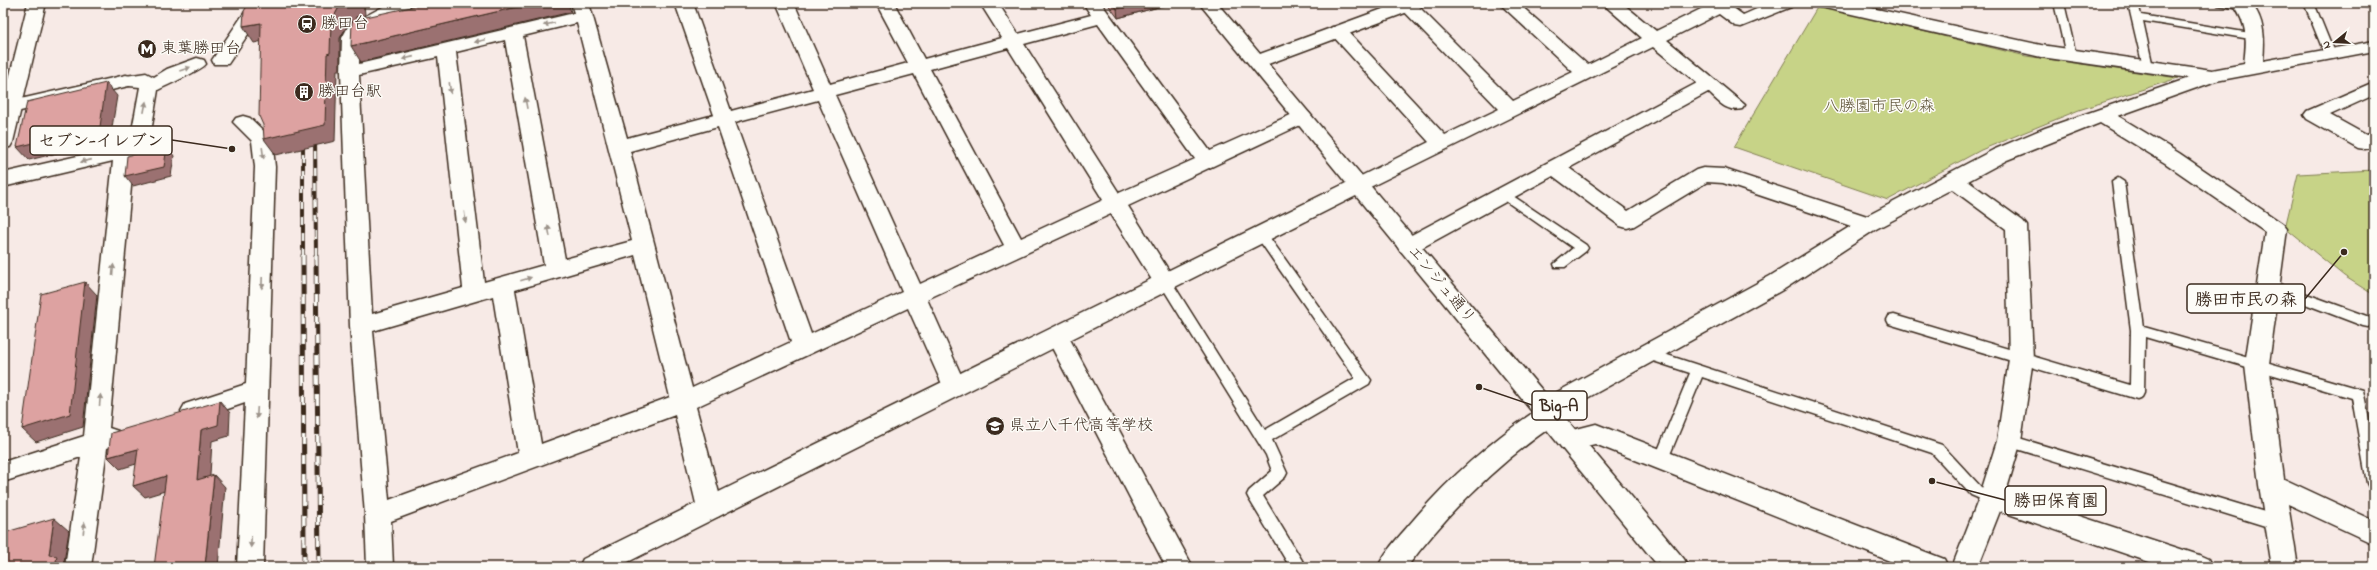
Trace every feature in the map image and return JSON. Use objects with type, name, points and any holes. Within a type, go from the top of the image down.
[{"type":"main road","points":[[3,142],[7,108],[37,3]]},
{"type":"main road","points":[[221,60],[260,3]]},
{"type":"main road","points":[[380,567],[378,515],[361,326],[350,72],[350,38],[355,29],[403,3]]},
{"type":"main road","points":[[684,3],[804,346]]},
{"type":"main road","points":[[785,3],[954,386]]},
{"type":"main road","points":[[885,3],[1016,248]]},
{"type":"main road","points":[[989,3],[1165,282]]},
{"type":"main road","name":"エンジュ通り","points":[[1208,3],[1675,567]]},
{"type":"main road","points":[[1508,3],[1586,73]]},
{"type":"main road","points":[[1611,3],[1735,105]]},
{"type":"main road","points":[[592,567],[1655,39],[1721,4],[1741,22],[1785,3]]},
{"type":"main road","points":[[1825,3],[2041,51],[2212,76]]},
{"type":"main road","points":[[1256,62],[1409,4],[1511,110]]},
{"type":"main road","points":[[2243,5],[2256,32],[2254,68]]},
{"type":"main road","points":[[350,72],[513,33],[582,9],[619,147],[710,508]]},
{"type":"main road","points":[[619,147],[1013,41],[1098,10],[1206,160]]},
{"type":"main road","points":[[1338,31],[1442,144]]},
{"type":"main road","points":[[513,33],[556,270]]},
{"type":"main road","points":[[1391,567],[1421,527],[1442,505],[1517,435],[1547,412],[1646,353],[1778,282],[1869,224],[2000,155],[2052,133],[2101,115],[2212,76],[2356,51],[2374,46]]},
{"type":"main road","points":[[446,49],[474,292]]},
{"type":"main road","points":[[2356,51],[2374,64]]},
{"type":"main road","points":[[149,87],[174,73],[197,64]]},
{"type":"main road","points":[[3,180],[124,152],[140,138],[149,87],[146,79],[139,78],[7,108]]},
{"type":"main road","points":[[1408,246],[1709,84]]},
{"type":"main road","points":[[2374,88],[2314,115],[2365,143],[2374,139]]},
{"type":"main road","points":[[2101,115],[2172,158],[2276,229],[2257,364],[2272,485],[2285,567]]},
{"type":"main road","points":[[378,515],[684,402],[914,294],[1302,117]]},
{"type":"main road","points":[[243,122],[262,139],[265,167],[258,390],[250,567]]},
{"type":"main road","points":[[78,567],[96,442],[124,152]]},
{"type":"main road","points":[[1554,167],[1627,221],[1703,175],[1724,176],[1869,224]]},
{"type":"main road","points":[[1953,180],[2016,226],[2021,360],[2009,441],[1992,498],[1965,567]]},
{"type":"main road","points":[[361,326],[474,292],[503,286],[643,245]]},
{"type":"main road","points":[[503,286],[531,458]]},
{"type":"main road","points":[[1057,336],[1180,567]]},
{"type":"main road","points":[[170,418],[258,390]]},
{"type":"main road","points":[[3,472],[133,430]]},
{"type":"main road","points":[[1570,440],[1596,434],[1935,567]]},
{"type":"main road","points":[[2272,485],[2374,533]]},
{"type":"main road","points":[[1992,498],[2199,567]]},
{"type":"lane","points":[[2059,3],[2071,55]]},
{"type":"lane","points":[[2133,3],[2148,67]]},
{"type":"lane","points":[[2222,3],[2243,5]]},
{"type":"lane","points":[[2310,3],[2330,55]]},
{"type":"lane","points":[[2358,3],[2374,6]]},
{"type":"lane","points":[[2136,17],[2256,37]]},
{"type":"lane","points":[[1894,320],[2021,360],[2137,393],[2138,330],[2118,182]]},
{"type":"lane","points":[[1504,194],[1582,248],[1560,264]]},
{"type":"lane","points":[[1261,234],[1364,380],[1263,438]]},
{"type":"lane","points":[[1165,282],[1210,358],[1263,438],[1280,473],[1254,495],[1298,567]]},
{"type":"lane","points":[[2268,285],[2368,322]]},
{"type":"lane","points":[[2138,330],[2358,394],[2374,483]]},
{"type":"lane","points":[[1646,353],[1937,449],[1976,491],[1992,498]]},
{"type":"lane","points":[[1661,460],[1698,371]]},
{"type":"lane","points":[[2009,441],[2278,523]]},
{"type":"green space","name":"八勝園市民の森","points":[[1818,6],[2026,56],[2178,78],[2079,110],[1981,150],[1888,200],[1734,147]]},
{"type":"green space","points":[[2374,170],[2374,295],[2344,276],[2285,228],[2298,174]]},
{"type":"building","name":"勝田台駅","points":[[249,3],[347,3],[339,7],[331,22],[330,53],[327,54],[325,125],[264,139],[263,125],[259,116],[261,23],[243,26],[244,11]]},
{"type":"building","points":[[429,3],[534,3],[351,46],[352,22],[357,16],[357,19]]},
{"type":"building","points":[[1113,3],[1139,3],[1117,9]]},
{"type":"building","points":[[106,83],[100,127],[17,147],[27,102]]},
{"type":"building","points":[[167,146],[164,167],[125,176],[127,156]]},
{"type":"building","points":[[85,282],[70,414],[22,429],[41,294]]},
{"type":"building","points":[[220,401],[218,425],[201,430],[197,480],[214,475],[205,566],[214,563],[214,567],[154,567],[166,476],[133,486],[138,449],[108,457],[111,433]]},
{"type":"building","points":[[54,518],[49,555],[57,556],[55,567],[3,567],[3,533]]},
{"type":"building","points":[[1658,562],[1662,567],[1647,567]]},
{"type":"railway","points":[[315,135],[316,256]]},
{"type":"railway","points":[[303,137],[303,255]]},
{"type":"railway","points":[[303,255],[304,567]]},
{"type":"railway","points":[[316,255],[319,567]]},
{"type":"place","name":"勝田台","points":[[307,24]]},
{"type":"place","name":"東葉勝田台","points":[[147,49]]},
{"type":"place","name":"勝田台駅","points":[[304,92]]},
{"type":"place","name":"セブン-イレブン","points":[[232,149]]},
{"type":"place","name":"勝田市民の森","points":[[2344,252]]},
{"type":"place","name":"Big-A","points":[[1479,387]]},
{"type":"place","name":"県立八千代高等学校","points":[[995,426]]},
{"type":"place","name":"勝田保育園","points":[[1932,481]]}]
